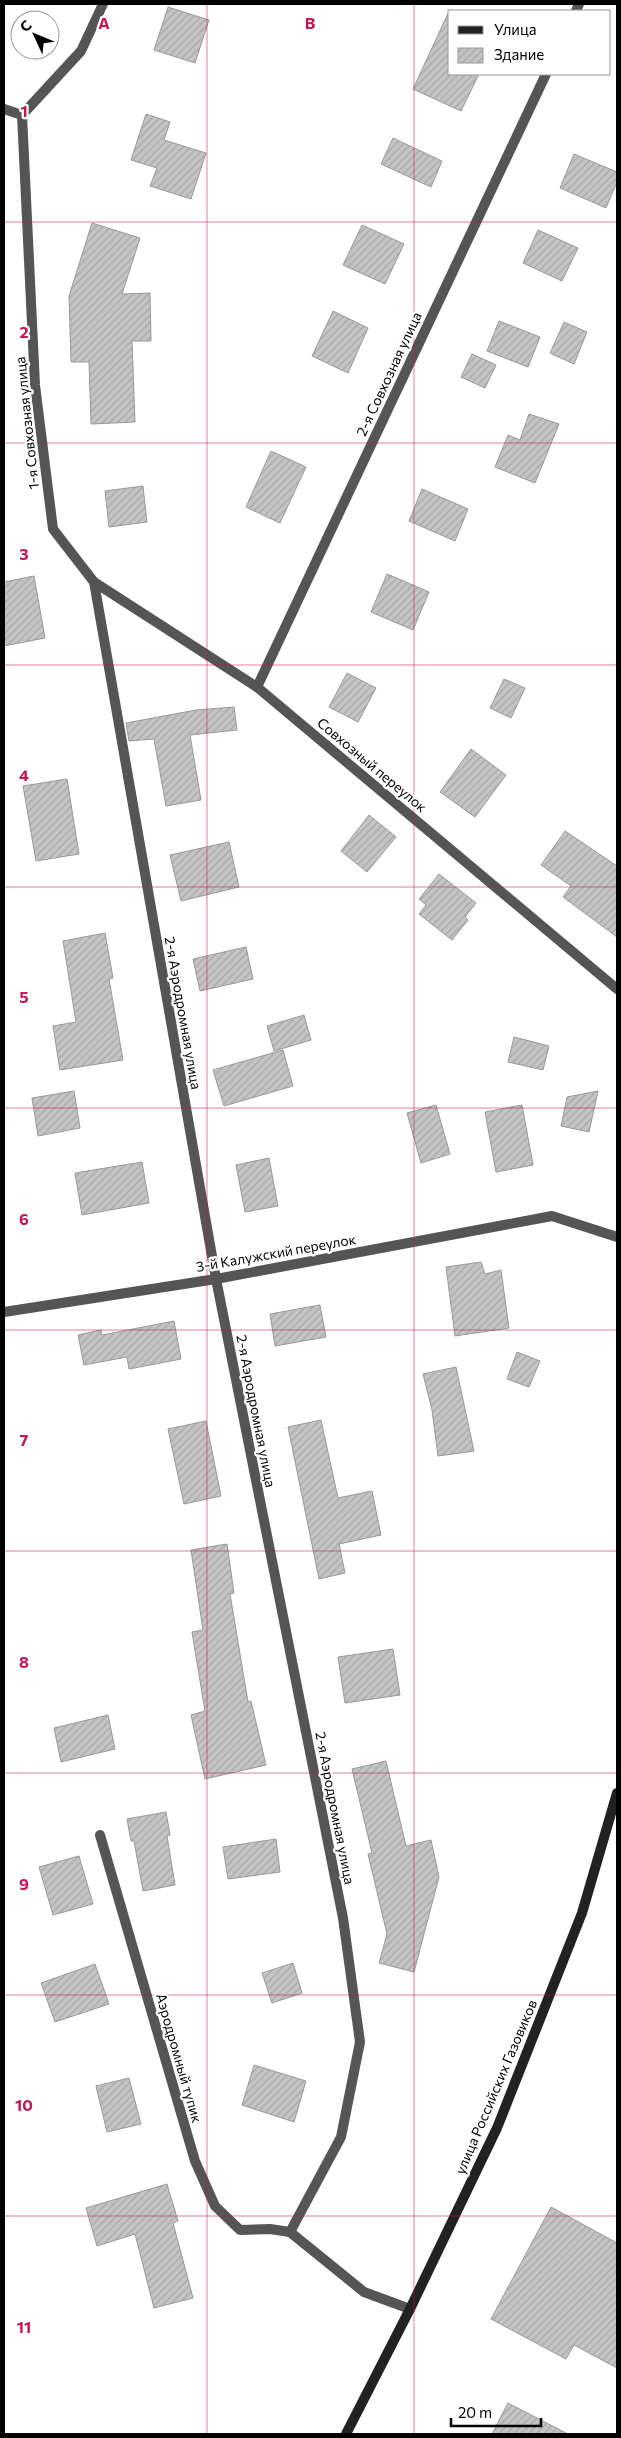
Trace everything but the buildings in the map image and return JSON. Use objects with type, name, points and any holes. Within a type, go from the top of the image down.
[{"type":"main road","name":"улица Российских Газовиков","points":[[346,2434],[410,2309],[500,2119],[582,1912],[617,1793]]},
{"type":"street","points":[[4,109],[22,115],[81,51],[103,4]]},
{"type":"street","name":"2-я Совхозная улица","points":[[256,687],[546,75]]},
{"type":"street","name":"1-я Совхозная улица","points":[[22,115],[35,385],[53,529],[94,582]]},
{"type":"street","name":"Совхозный переулок","points":[[94,582],[256,687],[617,989]]},
{"type":"street","name":"2-я Аэродромная улица","points":[[94,582],[216,1279],[344,1918],[360,2042],[341,2138],[290,2232]]},
{"type":"street","name":"3-й Калужский переулок","points":[[4,1312],[216,1279],[552,1216],[617,1237]]},
{"type":"street","name":"Аэродромный тупик","points":[[100,1835],[195,2161],[215,2206],[240,2230],[270,2229],[290,2232]]},
{"type":"street","points":[[290,2232],[364,2292],[410,2309]]}]
